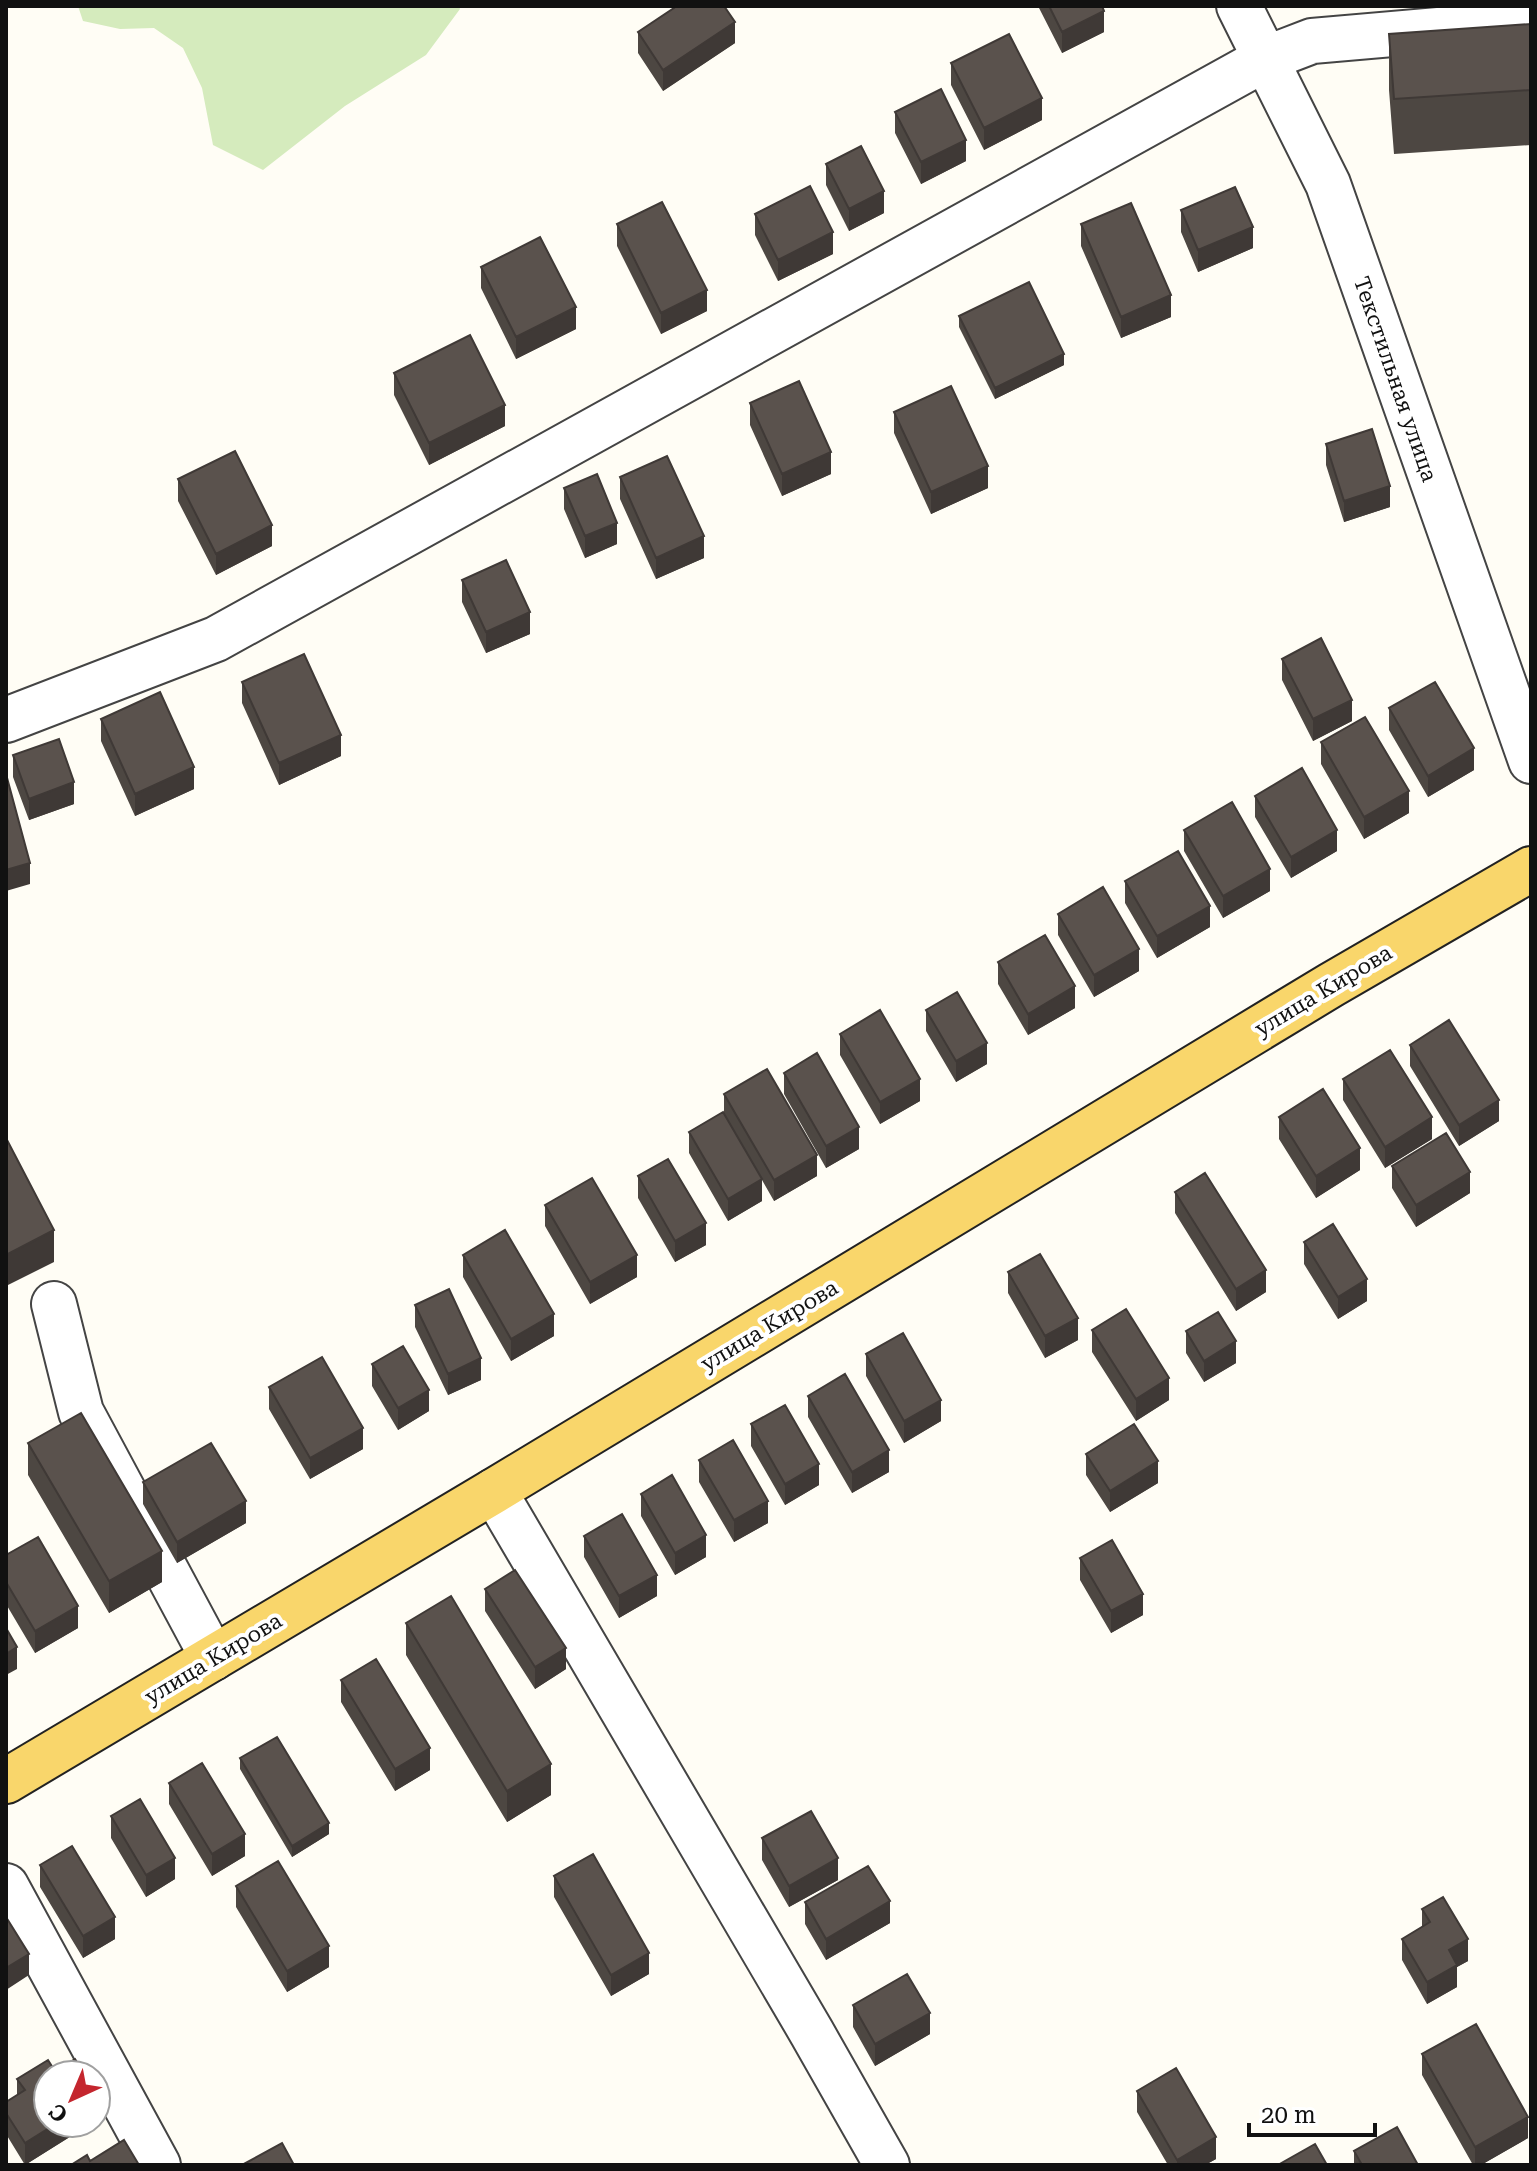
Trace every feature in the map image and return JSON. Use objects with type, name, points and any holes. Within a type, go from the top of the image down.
[{"type":"main road","name":"улица Кирова","points":[[6,1781],[494,1491],[1331,985],[1531,869]]},
{"type":"street","name":"Текстильная улица","points":[[1239,6],[1328,184],[1531,761]]},
{"type":"street","points":[[6,720],[216,639],[1265,59],[1312,41],[1531,22]]},
{"type":"street","points":[[54,1304],[81,1412],[213,1658]]},
{"type":"street","points":[[494,1491],[887,2165]]},
{"type":"street","points":[[6,1886],[158,2165]]},
{"type":"green space","points":[[78,6],[459,6],[460,9],[426,55],[345,106],[263,170],[213,145],[202,88],[183,48],[154,28],[120,29],[83,21]]},
{"type":"building","points":[[677,6],[724,6],[735,22],[663,70],[638,32]]},
{"type":"building","points":[[1049,6],[1102,6],[1104,11],[1062,32]]},
{"type":"building","points":[[1531,24],[1531,90],[1394,99],[1389,34]]},
{"type":"building","points":[[1009,34],[1042,98],[984,128],[951,63]]},
{"type":"building","points":[[941,89],[966,140],[921,162],[895,112]]},
{"type":"building","points":[[861,146],[884,191],[849,209],[826,164]]},
{"type":"building","points":[[810,186],[833,232],[778,260],[755,214]]},
{"type":"building","points":[[1235,187],[1253,227],[1198,250],[1181,210]]},
{"type":"building","points":[[662,202],[707,290],[661,313],[617,224]]},
{"type":"building","points":[[1131,203],[1171,295],[1121,317],[1081,224]]},
{"type":"building","points":[[540,237],[576,307],[516,337],[481,267]]},
{"type":"building","points":[[1029,282],[1064,354],[995,388],[959,316]]},
{"type":"building","points":[[470,335],[505,405],[429,443],[394,373]]},
{"type":"building","points":[[799,381],[831,452],[782,474],[750,403]]},
{"type":"building","points":[[951,386],[988,466],[931,492],[894,412]]},
{"type":"building","points":[[1372,429],[1390,486],[1344,501],[1326,444]]},
{"type":"building","points":[[235,451],[272,525],[216,554],[178,479]]},
{"type":"building","points":[[667,456],[704,536],[656,558],[620,477]]},
{"type":"building","points":[[597,474],[617,523],[585,536],[564,488]]},
{"type":"building","points":[[506,560],[530,612],[486,632],[462,580]]},
{"type":"building","points":[[1321,638],[1352,700],[1313,719],[1282,659]]},
{"type":"building","points":[[304,654],[341,735],[279,763],[242,682]]},
{"type":"building","points":[[1435,682],[1474,748],[1428,776],[1389,708]]},
{"type":"building","points":[[160,692],[194,767],[135,794],[101,719]]},
{"type":"building","points":[[1365,717],[1409,791],[1364,817],[1321,742]]},
{"type":"building","points":[[59,739],[74,782],[29,799],[13,755]]},
{"type":"building","points":[[1302,768],[1337,830],[1291,857],[1255,796]]},
{"type":"building","points":[[6,774],[30,863],[6,870]]},
{"type":"building","points":[[1232,802],[1270,869],[1223,896],[1184,830]]},
{"type":"building","points":[[1178,851],[1210,906],[1157,936],[1125,881]]},
{"type":"building","points":[[1103,887],[1139,949],[1094,975],[1058,914]]},
{"type":"building","points":[[1045,935],[1075,986],[1028,1014],[998,962]]},
{"type":"building","points":[[957,992],[987,1043],[956,1061],[926,1010]]},
{"type":"building","points":[[880,1010],[920,1079],[880,1102],[840,1034]]},
{"type":"building","points":[[1449,1020],[1499,1100],[1459,1125],[1410,1045]]},
{"type":"building","points":[[1390,1050],[1432,1117],[1385,1147],[1343,1079]]},
{"type":"building","points":[[817,1053],[859,1127],[826,1146],[784,1073]]},
{"type":"building","points":[[767,1069],[817,1155],[774,1180],[724,1094]]},
{"type":"building","points":[[1323,1089],[1360,1148],[1316,1176],[1279,1117]]},
{"type":"building","points":[[723,1112],[762,1179],[728,1199],[689,1132]]},
{"type":"building","points":[[1446,1133],[1470,1172],[1416,1205],[1392,1166]]},
{"type":"building","points":[[6,1138],[54,1230],[6,1255]]},
{"type":"building","points":[[668,1159],[706,1223],[675,1241],[638,1176]]},
{"type":"building","points":[[1205,1173],[1266,1270],[1236,1289],[1175,1192]]},
{"type":"building","points":[[592,1178],[637,1255],[590,1282],[545,1205]]},
{"type":"building","points":[[1333,1224],[1367,1279],[1338,1297],[1304,1242]]},
{"type":"building","points":[[505,1230],[554,1314],[511,1339],[463,1255]]},
{"type":"building","points":[[1040,1254],[1078,1318],[1045,1336],[1008,1272]]},
{"type":"building","points":[[449,1289],[481,1358],[448,1374],[415,1305]]},
{"type":"building","points":[[1126,1309],[1169,1378],[1136,1399],[1092,1330]]},
{"type":"building","points":[[1218,1312],[1236,1341],[1204,1361],[1186,1331]]},
{"type":"building","points":[[903,1333],[941,1400],[904,1421],[866,1354]]},
{"type":"building","points":[[403,1346],[429,1390],[398,1408],[372,1364]]},
{"type":"building","points":[[322,1357],[363,1428],[310,1458],[269,1387]]},
{"type":"building","points":[[845,1374],[889,1450],[852,1472],[808,1396]]},
{"type":"building","points":[[785,1405],[819,1464],[785,1484],[751,1424]]},
{"type":"building","points":[[81,1413],[162,1551],[109,1581],[28,1443]]},
{"type":"building","points":[[1134,1424],[1158,1461],[1110,1491],[1086,1454]]},
{"type":"building","points":[[733,1440],[768,1501],[734,1520],[699,1460]]},
{"type":"building","points":[[211,1443],[246,1501],[177,1542],[143,1482]]},
{"type":"building","points":[[672,1475],[706,1535],[675,1553],[641,1494]]},
{"type":"building","points":[[622,1514],[657,1575],[619,1596],[584,1536]]},
{"type":"building","points":[[38,1537],[78,1606],[35,1631],[6,1582],[6,1555]]},
{"type":"building","points":[[1112,1540],[1143,1594],[1111,1611],[1080,1558]]},
{"type":"building","points":[[515,1570],[566,1648],[535,1667],[485,1589]]},
{"type":"building","points":[[451,1596],[551,1764],[507,1791],[406,1623]]},
{"type":"building","points":[[6,1628],[17,1647],[6,1654]]},
{"type":"building","points":[[376,1659],[430,1748],[395,1769],[341,1680]]},
{"type":"building","points":[[277,1737],[329,1823],[292,1846],[240,1758]]},
{"type":"building","points":[[202,1763],[245,1834],[212,1854],[169,1783]]},
{"type":"building","points":[[140,1799],[175,1858],[146,1875],[111,1816]]},
{"type":"building","points":[[811,1811],[838,1858],[789,1886],[762,1838]]},
{"type":"building","points":[[72,1846],[115,1917],[83,1936],[40,1865]]},
{"type":"building","points":[[593,1854],[649,1953],[611,1975],[554,1876]]},
{"type":"building","points":[[278,1861],[329,1946],[287,1971],[236,1886]]},
{"type":"building","points":[[868,1866],[890,1901],[826,1939],[805,1902]]},
{"type":"building","points":[[1443,1897],[1468,1939],[1449,1950],[1457,1965],[1427,1982],[1402,1939],[1430,1922],[1422,1909]]},
{"type":"building","points":[[6,1917],[29,1954],[6,1968]]},
{"type":"building","points":[[907,1974],[930,2013],[875,2044],[853,2005]]},
{"type":"building","points":[[1476,2024],[1528,2117],[1475,2147],[1422,2054]]},
{"type":"building","points":[[1176,2068],[1216,2137],[1177,2160],[1137,2091]]},
{"type":"building","points":[[32,2070],[32,2139],[25,2143],[6,2113],[6,2102],[25,2090],[17,2079]]},
{"type":"building","points":[[1397,2127],[1418,2165],[1362,2165],[1354,2151]]},
{"type":"building","points":[[124,2140],[139,2165],[71,2165],[87,2155],[90,2161]]},
{"type":"building","points":[[282,2143],[294,2165],[242,2165]]},
{"type":"building","points":[[1315,2144],[1327,2165],[1278,2165]]}]
